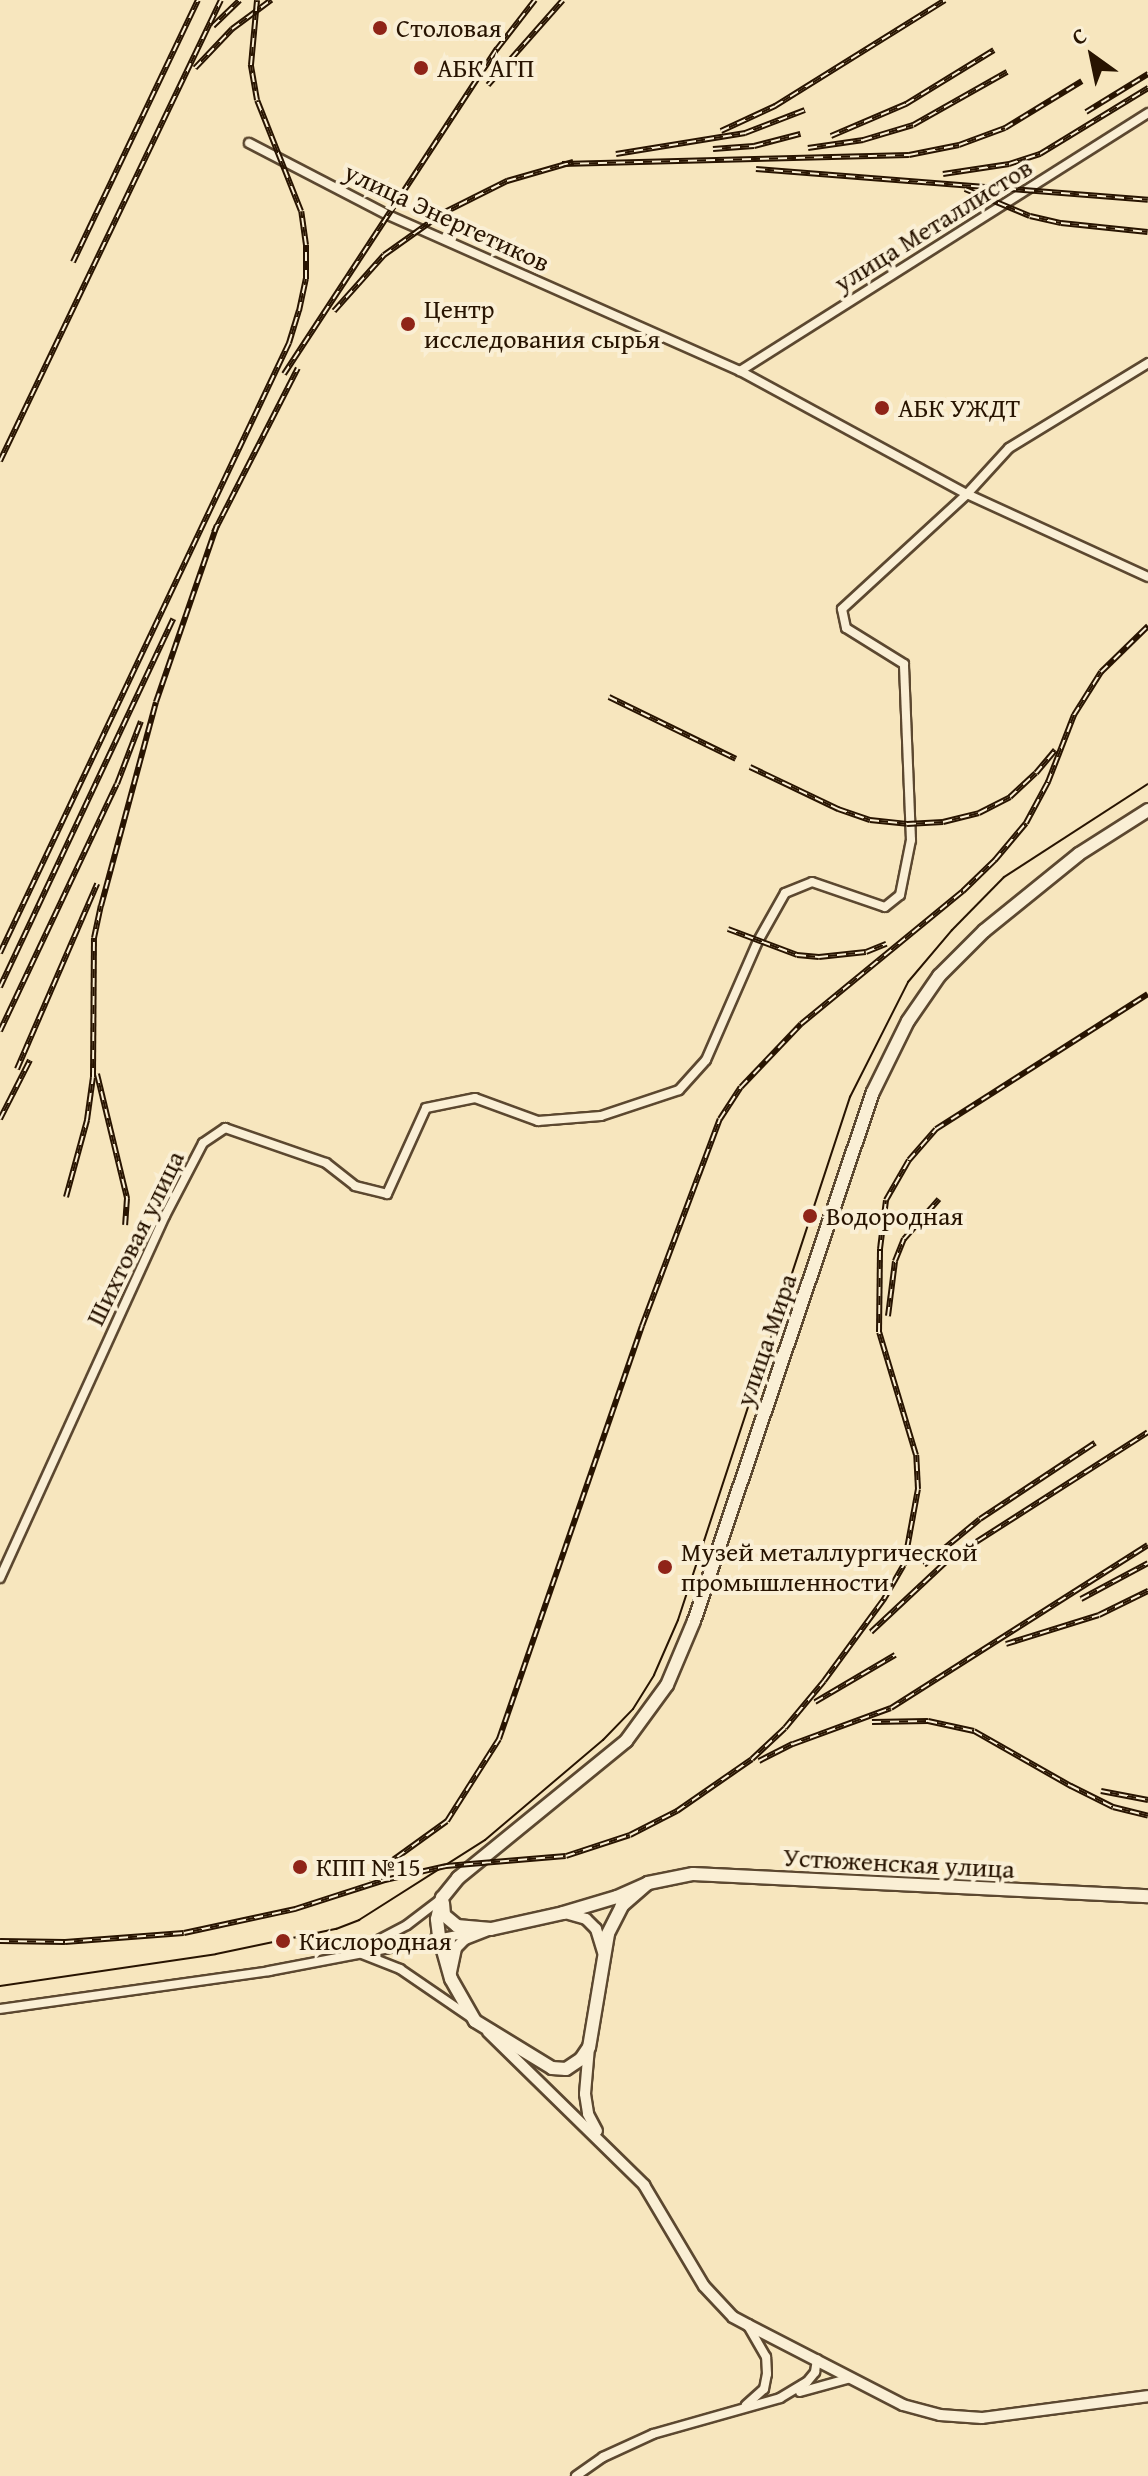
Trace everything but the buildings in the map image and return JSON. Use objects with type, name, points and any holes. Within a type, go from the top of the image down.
[{"type":"main road","name":"улица Мира","points":[[442,1898],[458,1878],[626,1741],[667,1685],[694,1621],[873,1092],[923,998],[960,952],[984,931],[1079,854],[1148,810]]},
{"type":"main road","name":"Устюженская улица","points":[[563,1913],[617,1897],[648,1883],[693,1874],[1148,1896]]},
{"type":"main road","points":[[442,1898],[437,1919],[439,1936],[451,1979],[475,2021],[552,2068],[572,2066],[589,2047],[614,1918],[632,1896],[648,1883]]},
{"type":"main road","points":[[442,1898],[444,1915],[457,1926],[491,1929],[563,1913]]},
{"type":"street","name":"улица Металлистов","points":[[740,371],[1148,113]]},
{"type":"street","name":"улица Энергетиков","points":[[249,143],[388,215],[740,371],[967,494],[1148,577]]},
{"type":"street","points":[[967,494],[1009,448],[1148,363]]},
{"type":"street","name":"Шихтовая улица","points":[[0,1578],[165,1216],[203,1143],[225,1128],[326,1163],[355,1186],[387,1194],[426,1108],[475,1098],[538,1121],[601,1116],[679,1090],[706,1060],[758,941],[785,893],[812,882],[885,907],[900,895],[911,840],[904,664],[846,628],[842,609],[967,494]]},
{"type":"street","points":[[350,1954],[388,1937],[442,1898]]},
{"type":"street","points":[[563,1913],[586,1919],[596,1929],[604,1958]]},
{"type":"street","points":[[0,2009],[269,1971],[439,1936],[491,1929]]},
{"type":"street","points":[[451,1979],[456,1948],[465,1939],[491,1929]]},
{"type":"street","points":[[350,1954],[368,1953],[381,1958],[475,2021],[604,2143],[644,2185],[663,2211],[704,2286],[733,2317],[903,2405],[940,2415],[982,2418],[1148,2396]]},
{"type":"street","points":[[589,2047],[585,2094],[588,2114],[604,2143]]},
{"type":"street","points":[[727,2413],[753,2401],[764,2389],[766,2357],[748,2325]]},
{"type":"street","points":[[780,2398],[807,2382],[815,2372],[817,2359]]},
{"type":"street","points":[[576,2476],[603,2457],[653,2434],[851,2378]]},
{"type":"tram line","points":[[0,1986],[216,1954],[336,1929],[359,1920],[485,1840],[603,1740],[633,1709],[654,1675],[678,1620],[850,1097],[908,982],[952,930],[1004,877],[1148,784]]},
{"type":"railway","points":[[73,262],[198,0]]},
{"type":"railway","points":[[0,461],[221,0]]},
{"type":"railway","points":[[213,26],[240,0]]},
{"type":"railway","points":[[0,953],[289,343],[299,311],[306,279],[306,245],[301,211],[257,100],[251,65],[257,0]]},
{"type":"railway","points":[[195,68],[232,29],[271,0]]},
{"type":"railway","points":[[284,374],[497,49],[535,0]]},
{"type":"railway","points":[[488,85],[563,0]]},
{"type":"railway","points":[[721,131],[775,106],[945,0]]},
{"type":"railway","points":[[831,136],[906,104],[994,50]]},
{"type":"railway","points":[[808,148],[863,140],[913,125],[1007,72]]},
{"type":"railway","points":[[1086,112],[1148,74]]},
{"type":"railway","points":[[562,164],[909,155],[959,145],[1005,128],[1082,81]]},
{"type":"railway","points":[[943,174],[1009,164],[1040,154],[1148,88]]},
{"type":"railway","points":[[616,154],[745,133],[805,110]]},
{"type":"railway","points":[[713,149],[754,146],[800,134]]},
{"type":"railway","points":[[334,311],[384,255],[443,213],[507,181],[573,162]]},
{"type":"railway","points":[[756,169],[1148,200]]},
{"type":"railway","points":[[965,189],[1030,216],[1061,223],[1148,232]]},
{"type":"railway","points":[[214,532],[298,368]]},
{"type":"railway","points":[[66,1197],[87,1120],[93,1077],[94,938],[101,906],[156,702],[217,525]]},
{"type":"railway","points":[[0,987],[173,619]]},
{"type":"railway","points":[[368,1878],[447,1821],[499,1739],[642,1326],[720,1119],[741,1087],[801,1024],[963,891],[995,860],[1026,823],[1048,782],[1074,715],[1101,672],[1148,626]]},
{"type":"railway","points":[[609,697],[736,759]]},
{"type":"railway","points":[[0,1031],[117,784],[141,721]]},
{"type":"railway","points":[[750,767],[838,809],[870,820],[907,824],[943,822],[979,813],[1010,797],[1055,750]]},
{"type":"railway","points":[[17,1069],[97,884]]},
{"type":"railway","points":[[728,929],[797,955],[819,957],[866,952],[886,944]]},
{"type":"railway","points":[[0,1941],[65,1942],[184,1933],[295,1909],[385,1880],[446,1866],[566,1856],[630,1835],[677,1811],[752,1759],[785,1728],[824,1681],[884,1599],[904,1565],[918,1489],[916,1455],[879,1332],[880,1249],[886,1200],[909,1160],[936,1129],[1148,994]]},
{"type":"railway","points":[[0,1119],[30,1060]]},
{"type":"railway","points":[[97,1074],[127,1198],[125,1225]]},
{"type":"railway","points":[[888,1316],[895,1261],[904,1239],[939,1199]]},
{"type":"railway","points":[[871,1632],[948,1560],[1148,1432]]},
{"type":"railway","points":[[924,1565],[980,1519],[1095,1443]]},
{"type":"railway","points":[[759,1761],[793,1744],[891,1708],[1148,1545]]},
{"type":"railway","points":[[1081,1599],[1148,1563]]},
{"type":"railway","points":[[1006,1644],[1099,1615],[1148,1591]]},
{"type":"railway","points":[[815,1702],[895,1655]]},
{"type":"railway","points":[[872,1722],[928,1721],[974,1731],[1113,1807],[1148,1816]]},
{"type":"railway","points":[[1101,1791],[1148,1800]]},
{"type":"place","name":"Столовая","points":[[380,28]]},
{"type":"place","name":"АБК АГП","points":[[421,68]]},
{"type":"place","name":"Центр исследования сырья","points":[[408,324]]},
{"type":"place","name":"АБК УЖДТ","points":[[882,408]]},
{"type":"place","name":"Водородная","points":[[810,1216]]},
{"type":"place","name":"Музей металлургической промышленности","points":[[665,1567]]},
{"type":"place","name":"КПП №15","points":[[300,1867]]},
{"type":"place","name":"Кислородная","points":[[283,1941]]}]
